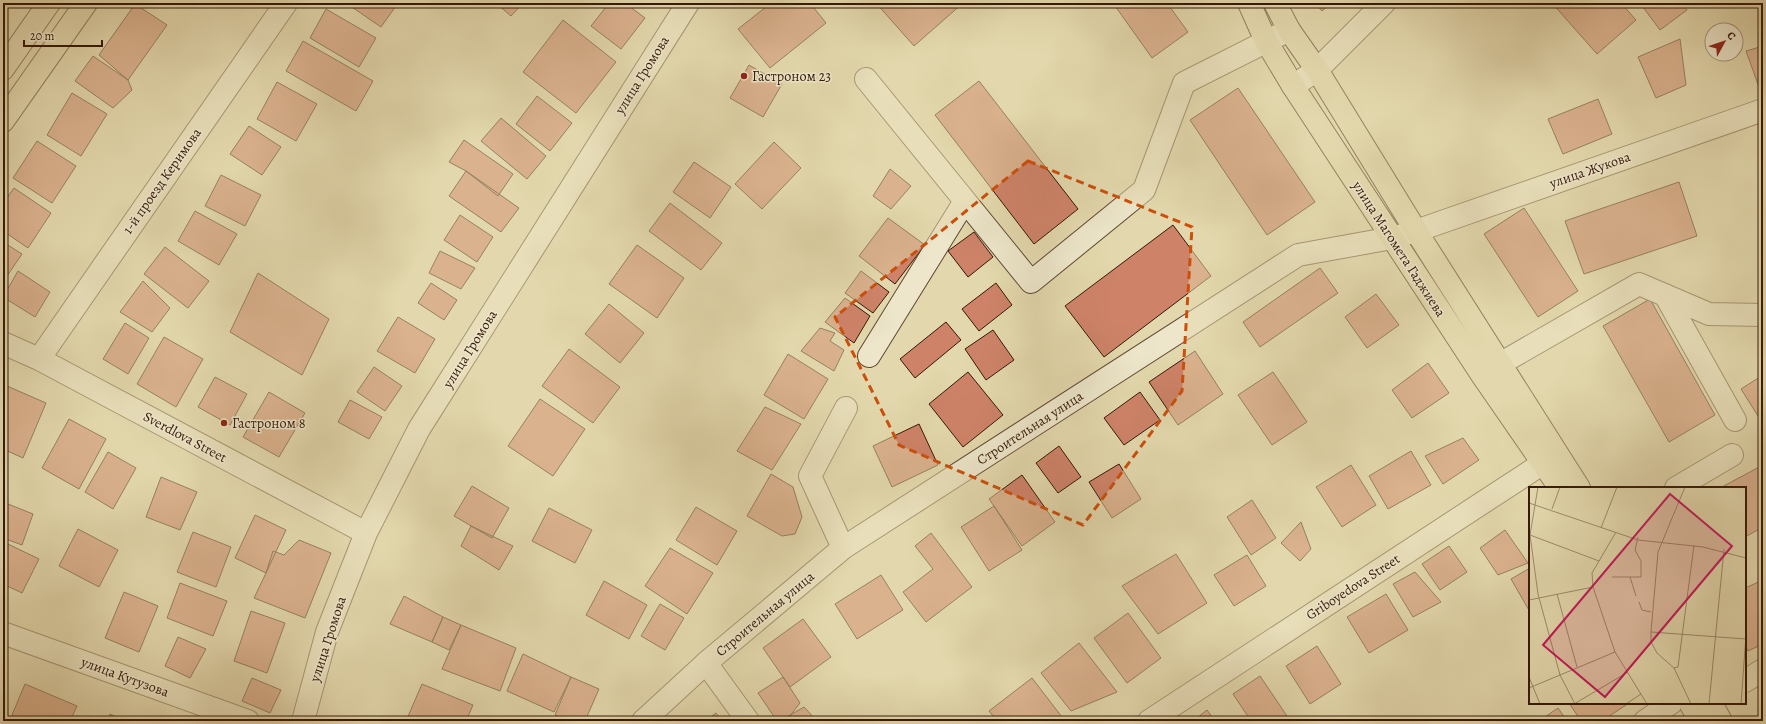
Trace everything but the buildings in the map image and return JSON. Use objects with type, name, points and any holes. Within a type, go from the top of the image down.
[{"type":"main road","points":[[3,69],[49,3]]},
{"type":"main road","points":[[3,121],[86,3]]},
{"type":"main road","name":"улица Магомета Гаджиева","points":[[1249,3],[1266,41],[1293,86],[1392,238],[1490,369],[1550,458],[1578,487]]},
{"type":"main road","name":"улица Магомета Гаджиева","points":[[1276,3],[1290,30],[1317,70],[1416,231],[1490,369]]},
{"type":"main road","name":"улица Магомета Гаджиева","points":[[1550,458],[1560,487]]},
{"type":"main road","points":[[1701,708],[1721,721]]},
{"type":"street","name":"1-й проезд Керимова","points":[[39,359],[286,3]]},
{"type":"street","points":[[1293,86],[1317,70],[1384,3]]},
{"type":"street","name":"улица Громова","points":[[303,721],[327,632],[366,533],[419,429],[684,4]]},
{"type":"street","points":[[866,79],[1031,282],[1144,190],[1184,83],[1290,30]]},
{"type":"street","name":"улица Жукова","points":[[1416,231],[1763,110]]},
{"type":"street","points":[[869,356],[965,200]]},
{"type":"street","name":"Строительная улица","points":[[643,721],[706,663],[843,548],[1298,255],[1392,238],[1416,231]]},
{"type":"street","points":[[1490,369],[1639,284],[1709,314],[1763,315]]},
{"type":"street","points":[[1665,295],[1735,420]]},
{"type":"street","name":"Sverdlova Street","points":[[3,343],[39,359],[366,533]]},
{"type":"street","points":[[843,548],[810,476],[846,408]]},
{"type":"street","points":[[1678,487],[1732,456]]},
{"type":"street","name":"Griboyedova Street","points":[[1149,721],[1550,458]]},
{"type":"street","name":"улица Кутузова","points":[[3,633],[248,721]]},
{"type":"street","points":[[706,663],[748,721]]},
{"type":"street","points":[[1746,680],[1763,670]]},
{"type":"street","points":[[1645,721],[1670,704]]},
{"type":"highlighted area","points":[[1028,161],[1192,227],[1182,391],[1083,525],[899,445],[835,317]]},
{"type":"place","name":"Гастроном 23","points":[[744,76]]},
{"type":"place","name":"Гастроном 8","points":[[224,423]]}]
